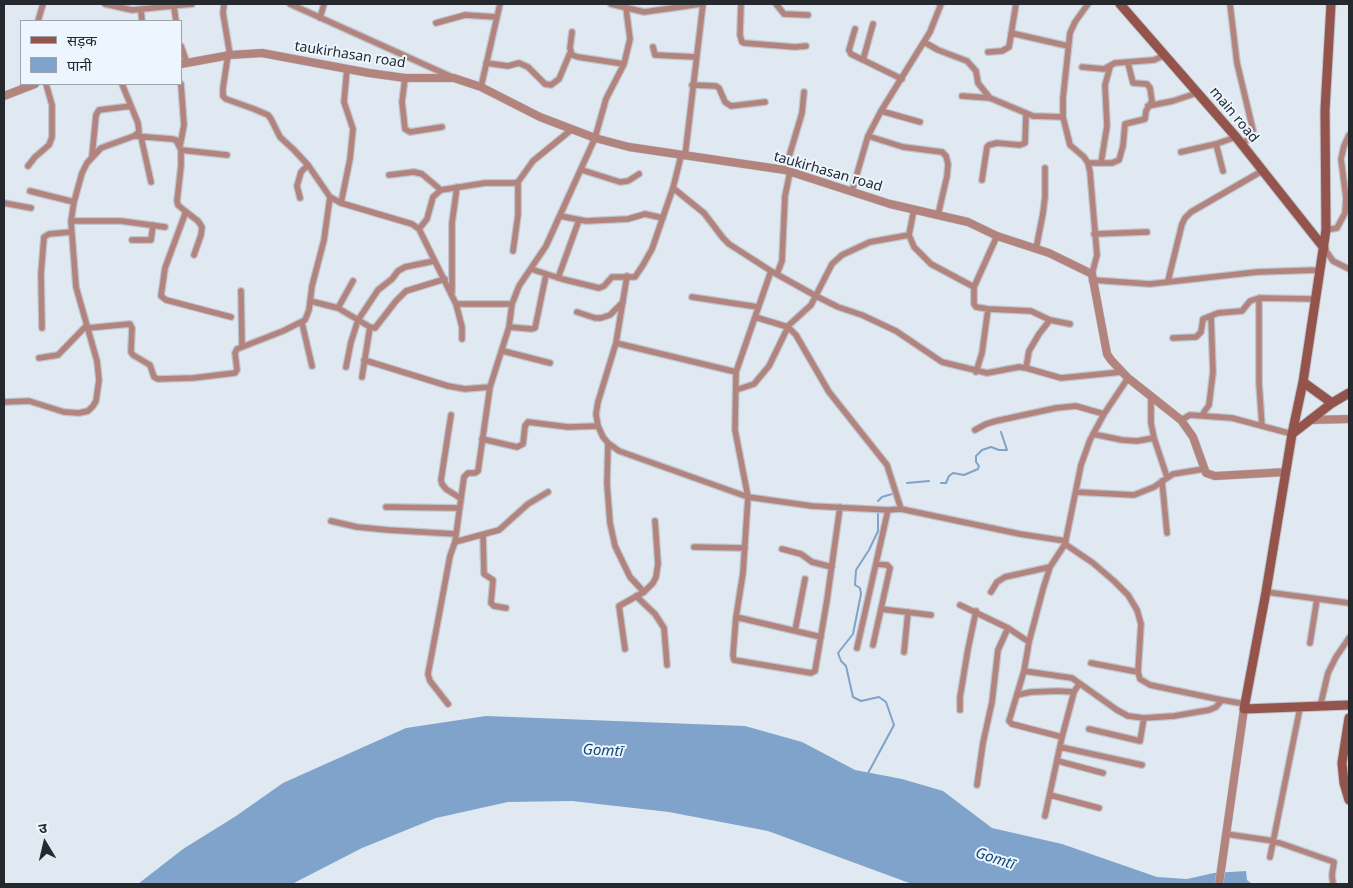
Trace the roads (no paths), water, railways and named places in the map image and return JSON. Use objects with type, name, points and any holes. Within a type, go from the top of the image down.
[{"type":"main road","name":"main road","points":[[1120,4],[1239,141],[1324,248]]},
{"type":"main road","points":[[1331,4],[1326,82],[1326,230],[1324,248],[1303,382],[1292,434],[1245,706],[1300,708],[1349,706]]},
{"type":"main road","points":[[1303,382],[1332,403]]},
{"type":"main road","points":[[1292,434],[1332,403],[1349,393]]},
{"type":"main road","points":[[1349,718],[1342,764],[1344,783],[1349,800]]},
{"type":"street","points":[[38,20],[43,4]]},
{"type":"street","points":[[105,4],[141,10],[157,6],[174,7],[192,4]]},
{"type":"street","points":[[224,4],[223,14],[229,55],[223,96],[226,99],[268,115],[280,137],[308,165],[330,197],[342,203],[412,224],[419,230],[456,304],[462,327],[462,340]]},
{"type":"street","points":[[290,4],[454,78]]},
{"type":"street","points":[[320,18],[324,4]]},
{"type":"street","points":[[480,87],[500,4]]},
{"type":"street","points":[[531,269],[546,275],[599,288],[604,286],[612,277],[635,277],[644,266],[652,249],[683,156],[702,4],[644,12],[611,4]]},
{"type":"street","points":[[741,4],[740,35],[742,42],[787,47],[806,46]]},
{"type":"street","points":[[776,4],[784,14],[808,15]]},
{"type":"street","points":[[852,191],[868,136],[881,111],[902,80],[930,32],[941,4]]},
{"type":"street","points":[[988,52],[1006,50],[1009,47],[1016,4]]},
{"type":"street","points":[[1088,4],[1075,22],[1070,33],[1068,62],[1062,98],[1062,117],[1070,145],[1088,162],[1090,172],[1096,256],[1092,277],[1107,354],[1125,375],[1181,420],[1193,436],[1206,473],[1215,476],[1286,472]]},
{"type":"street","points":[[1181,152],[1239,141],[1250,137],[1253,130],[1237,63],[1230,4]]},
{"type":"street","points":[[174,7],[176,20]]},
{"type":"street","points":[[448,704],[430,681],[428,674],[450,556],[456,534],[465,475],[468,473],[475,474],[478,471],[490,387],[503,351],[512,304],[519,286],[546,246],[582,170],[595,138],[606,99],[624,64],[630,39],[626,8]]},
{"type":"street","points":[[141,10],[142,20]]},
{"type":"street","points":[[436,23],[465,15],[496,17]]},
{"type":"street","points":[[863,60],[873,24]]},
{"type":"street","points":[[855,29],[849,50],[863,60],[902,80]]},
{"type":"street","points":[[486,63],[508,66],[519,63],[528,67],[545,84],[551,85],[559,79],[570,52],[572,32]]},
{"type":"street","points":[[1012,33],[1068,46]]},
{"type":"street","points":[[924,42],[938,50],[967,61],[976,71],[978,83],[990,98]]},
{"type":"street","points":[[653,47],[655,55],[696,57]]},
{"type":"street","points":[[570,52],[578,57],[624,64]]},
{"type":"street","name":"taukirhasan road","points":[[184,64],[229,55],[262,53],[405,78],[454,78],[480,87],[540,117],[595,138],[629,147],[787,171],[890,204],[968,222],[997,236],[1049,253],[1092,277]]},
{"type":"street","points":[[1082,67],[1104,69],[1115,63],[1154,60],[1165,55]]},
{"type":"street","points":[[1088,162],[1112,163],[1119,160],[1123,146],[1125,124],[1144,120],[1148,106],[1152,101],[1150,88],[1147,84],[1133,83],[1128,63]]},
{"type":"street","points":[[1102,163],[1107,126],[1105,85],[1110,67]]},
{"type":"street","points":[[342,203],[353,130],[344,102],[347,69]]},
{"type":"street","points":[[405,78],[402,102],[405,129],[410,132],[442,127]]},
{"type":"street","points":[[4,96],[32,85]]},
{"type":"street","points":[[28,166],[34,157],[48,145],[52,137],[52,105],[46,85]]},
{"type":"street","points":[[122,85],[139,129],[134,136]]},
{"type":"street","points":[[181,85],[184,125],[180,148],[181,166],[177,201],[178,205],[198,221],[202,227],[201,236],[194,255]]},
{"type":"street","points":[[692,85],[716,86],[719,88],[725,102],[730,106],[765,102]]},
{"type":"street","points":[[804,92],[802,113],[787,171],[782,261],[774,272],[758,307],[736,372],[736,430],[748,497],[745,548],[736,617],[734,660],[814,672],[832,568],[840,507]]},
{"type":"street","points":[[1148,106],[1173,101],[1197,93]]},
{"type":"street","points":[[962,96],[990,98],[1026,114],[1042,117],[1062,117]]},
{"type":"street","points":[[92,156],[96,115],[99,110],[131,106]]},
{"type":"street","points":[[881,111],[920,122]]},
{"type":"street","points":[[982,180],[987,147],[989,145],[996,143],[1020,145],[1025,143],[1026,114]]},
{"type":"street","points":[[514,252],[518,215],[518,182],[532,161],[571,130]]},
{"type":"street","points":[[4,402],[29,401],[64,412],[79,413],[88,411],[94,406],[99,388],[97,362],[76,287],[71,232],[74,202],[82,173],[92,156],[101,148],[134,136],[176,140],[180,148]]},
{"type":"street","points":[[141,136],[151,182]]},
{"type":"street","points":[[868,136],[903,147],[942,152],[946,156],[947,170],[938,215]]},
{"type":"street","points":[[1326,230],[1337,228],[1345,213],[1346,198],[1341,159],[1349,136]]},
{"type":"street","points":[[1216,144],[1223,171]]},
{"type":"street","points":[[180,148],[227,155]]},
{"type":"street","points":[[300,198],[296,186],[301,172],[308,165]]},
{"type":"street","points":[[1036,248],[1044,205],[1044,168]]},
{"type":"street","points":[[582,170],[620,182],[628,181],[639,174]]},
{"type":"street","points":[[1168,281],[1185,218],[1191,212],[1262,171]]},
{"type":"street","points":[[389,175],[414,172],[422,174],[441,190]]},
{"type":"street","points":[[419,230],[427,219],[433,197],[441,190],[486,183],[518,182]]},
{"type":"street","points":[[452,294],[452,223],[457,187]]},
{"type":"street","points":[[673,188],[704,212],[729,244],[838,308],[862,315],[896,331],[942,362],[976,372],[987,373],[1019,367],[1061,378],[1125,375]]},
{"type":"street","points":[[30,191],[74,202]]},
{"type":"street","points":[[39,358],[58,355],[88,327],[130,324],[132,328],[131,352],[150,365],[154,376],[158,378],[193,378],[235,373],[237,370],[235,353],[242,346],[302,323],[307,316],[324,240],[330,197]]},
{"type":"street","points":[[4,203],[31,208]]},
{"type":"street","points":[[914,209],[909,234],[914,247],[924,259],[951,276],[974,287]]},
{"type":"street","points":[[185,211],[165,268],[161,296],[166,300],[231,317]]},
{"type":"street","points":[[560,216],[579,220],[605,221],[649,214],[663,218]]},
{"type":"street","points":[[558,278],[579,220]]},
{"type":"street","points":[[71,221],[121,221],[165,227]]},
{"type":"street","points":[[132,240],[151,240],[153,225]]},
{"type":"street","points":[[42,328],[41,274],[44,237],[49,234],[71,232]]},
{"type":"street","points":[[1094,234],[1147,232]]},
{"type":"street","points":[[736,390],[754,384],[769,366],[790,324],[810,305],[832,264],[842,255],[870,242],[909,234]]},
{"type":"street","points":[[997,236],[974,287],[974,304],[976,307],[1031,311],[1050,320],[1070,324]]},
{"type":"street","points":[[1324,248],[1333,261],[1349,269]]},
{"type":"street","points":[[346,367],[358,320],[378,290],[392,279],[398,271],[434,261]]},
{"type":"street","points":[[1092,277],[1150,284],[1257,272],[1320,270]]},
{"type":"street","points":[[509,327],[535,328],[546,275]]},
{"type":"street","points":[[627,276],[616,343],[596,414],[598,426],[608,443],[619,451],[748,497],[791,504],[888,510],[901,509],[1066,543],[1114,580],[1128,595],[1137,610],[1141,624],[1138,672],[1140,679],[1150,685],[1245,706],[1219,884]]},
{"type":"street","points":[[310,301],[338,308],[370,327],[377,327],[396,301],[406,291],[445,279]]},
{"type":"street","points":[[338,308],[353,281]]},
{"type":"street","points":[[241,291],[242,346]]},
{"type":"street","points":[[692,297],[758,307]]},
{"type":"street","points":[[1259,298],[1259,383],[1262,426]]},
{"type":"street","points":[[1173,338],[1196,337],[1201,332],[1203,320],[1218,313],[1242,311],[1250,301],[1259,298],[1315,299]]},
{"type":"street","points":[[577,312],[601,318],[610,315],[623,302]]},
{"type":"street","points":[[456,304],[512,304]]},
{"type":"street","points":[[976,372],[982,353],[988,309]]},
{"type":"street","points":[[1202,416],[1210,405],[1213,372],[1211,316]]},
{"type":"street","points":[[755,317],[790,324]]},
{"type":"street","points":[[1026,368],[1029,351],[1050,320]]},
{"type":"street","points":[[302,323],[312,366]]},
{"type":"street","points":[[790,324],[829,392],[887,465],[901,509]]},
{"type":"street","points":[[362,377],[370,327]]},
{"type":"street","points":[[616,343],[736,372]]},
{"type":"street","points":[[503,351],[550,364]]},
{"type":"street","points":[[364,360],[448,386],[465,389],[490,387]]},
{"type":"street","points":[[1062,737],[1009,723],[1050,567],[1066,543],[1082,465],[1093,434],[1125,375]]},
{"type":"street","points":[[1150,396],[1151,422],[1164,479],[1167,532]]},
{"type":"street","points":[[975,430],[986,424],[1056,408],[1076,406],[1104,414]]},
{"type":"street","points":[[1181,420],[1190,414],[1232,418],[1292,434]]},
{"type":"street","points":[[451,415],[441,480],[446,489],[460,498]]},
{"type":"street","points":[[1310,420],[1349,419]]},
{"type":"street","points":[[482,439],[518,447],[523,444],[525,426],[528,422],[568,427],[598,426]]},
{"type":"street","points":[[1093,434],[1137,441],[1154,438]]},
{"type":"street","points":[[608,443],[607,484],[610,523],[615,546],[630,577],[644,592]]},
{"type":"street","points":[[1076,492],[1134,495],[1149,489],[1173,474],[1204,468]]},
{"type":"street","points":[[454,542],[499,530],[528,504],[548,492]]},
{"type":"street","points":[[386,507],[459,508]]},
{"type":"street","points":[[857,648],[888,510]]},
{"type":"street","points":[[625,649],[619,606],[644,592],[656,577],[658,564],[655,520]]},
{"type":"street","points":[[331,521],[388,530],[456,534]]},
{"type":"street","points":[[483,535],[484,574],[493,580],[491,603],[494,606],[506,608]]},
{"type":"street","points":[[694,547],[745,548]]},
{"type":"street","points":[[782,549],[800,554],[812,562],[832,568]]},
{"type":"street","points":[[873,645],[890,568],[888,565],[876,564]]},
{"type":"street","points":[[991,592],[997,582],[1005,577],[1050,567]]},
{"type":"street","points":[[795,631],[805,579]]},
{"type":"street","points":[[1266,592],[1349,603]]},
{"type":"street","points":[[636,596],[654,614],[664,628],[667,665]]},
{"type":"street","points":[[1310,643],[1317,599]]},
{"type":"street","points":[[960,605],[1008,628],[1029,642]]},
{"type":"street","points":[[881,609],[931,615]]},
{"type":"street","points":[[904,652],[908,612]]},
{"type":"street","points":[[960,710],[960,697],[976,612]]},
{"type":"street","points":[[736,617],[821,637]]},
{"type":"street","points":[[978,785],[983,743],[992,702],[998,650],[1008,628]]},
{"type":"street","points":[[1320,707],[1328,673],[1349,638]]},
{"type":"street","points":[[1091,663],[1138,672]]},
{"type":"street","points":[[1024,671],[1072,678],[1128,716],[1144,718],[1174,716],[1209,710],[1216,707],[1222,700]]},
{"type":"street","points":[[1045,816],[1062,737],[1074,692],[1079,684]]},
{"type":"street","points":[[1017,695],[1031,692],[1074,692]]},
{"type":"street","points":[[1270,857],[1300,708]]},
{"type":"street","points":[[1089,729],[1140,741],[1144,718]]},
{"type":"street","points":[[1060,747],[1142,765]]},
{"type":"street","points":[[1058,761],[1104,773]]},
{"type":"street","points":[[1050,795],[1098,808]]},
{"type":"street","points":[[1226,834],[1274,842],[1334,862],[1333,884]]},
{"type":"water","name":"Gomtī","points":[[486,716],[745,726],[802,742],[855,770],[902,779],[943,791],[992,828],[1062,844],[1157,877],[1187,879],[1214,873],[1246,871],[1247,880],[1252,884],[912,884],[768,831],[669,812],[572,801],[508,802],[436,818],[362,848],[292,884],[138,884],[183,849],[236,816],[283,783],[406,728]]},
{"type":"waterway","points":[[941,483],[946,483],[949,476],[953,473],[964,475],[978,469],[976,456],[982,450],[991,447],[1007,450],[1001,432]]},
{"type":"waterway","points":[[907,483],[929,481]]},
{"type":"waterway","points":[[878,501],[882,497],[892,494]]},
{"type":"waterway","points":[[867,775],[894,725],[886,702],[879,697],[861,701],[853,697],[846,666],[841,661],[838,653],[853,634],[861,594],[860,588],[855,585],[856,570],[878,531],[878,513]]}]
